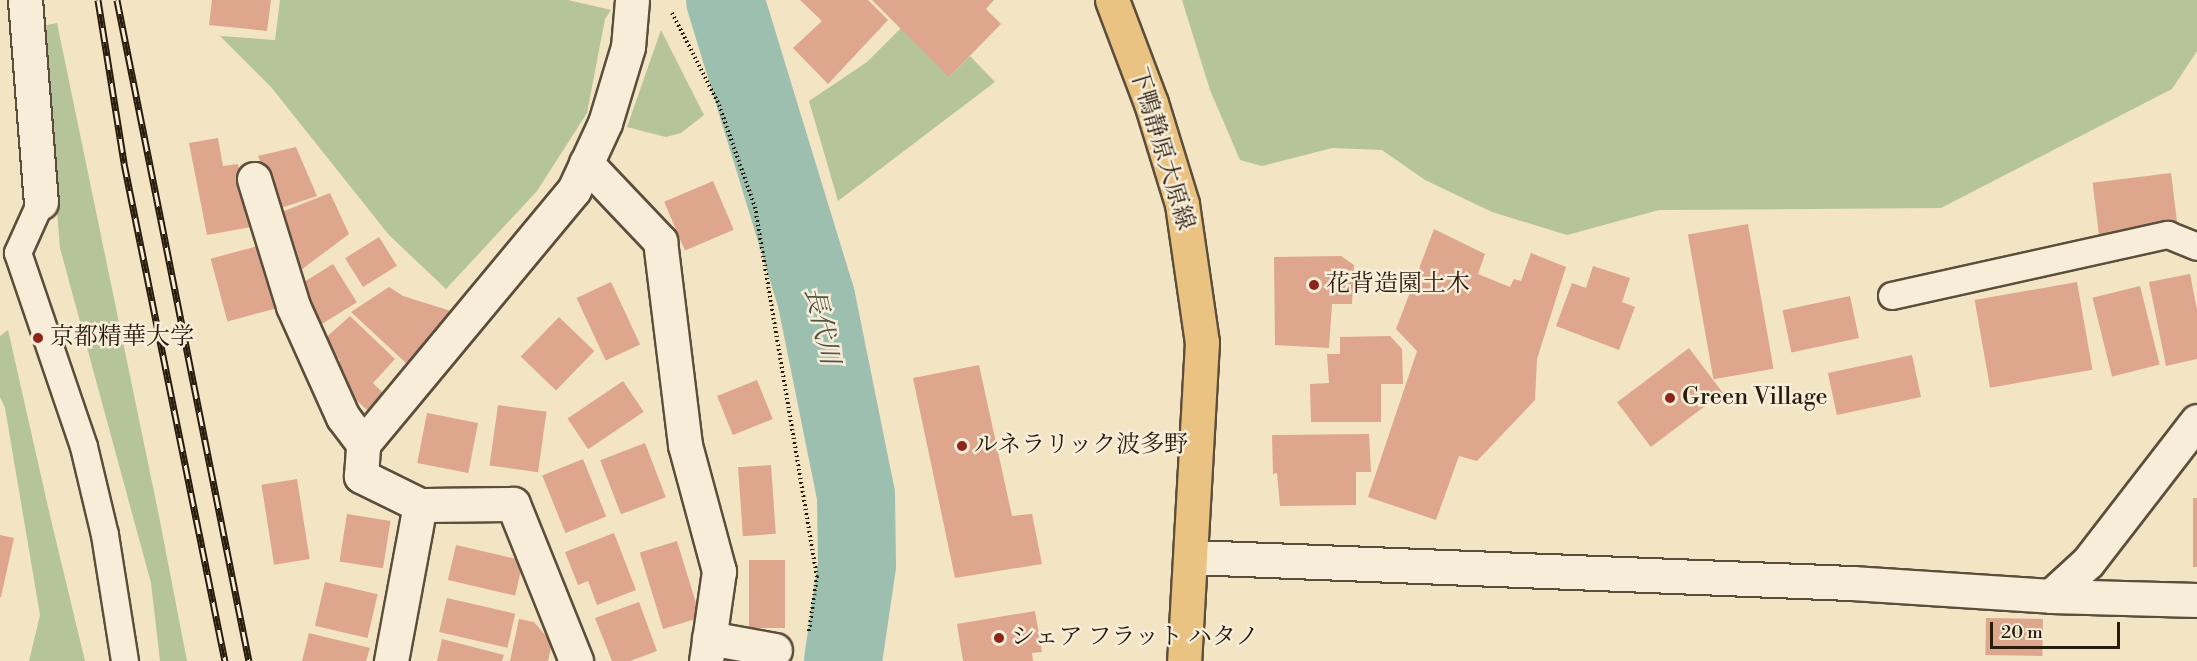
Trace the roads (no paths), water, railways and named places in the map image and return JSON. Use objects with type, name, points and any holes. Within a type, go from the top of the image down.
[{"type":"main road","name":"下鴨静原大原線","points":[[1112,0],[1150,103],[1182,204],[1202,342],[1192,557],[1184,661]]},
{"type":"street","points":[[25,0],[41,202]]},
{"type":"street","points":[[576,661],[513,504],[420,505],[361,476],[363,444],[574,190],[605,123],[628,47],[632,0]]},
{"type":"street","points":[[586,163],[660,241],[685,445],[719,571],[707,649],[775,650]]},
{"type":"street","points":[[254,178],[293,306],[343,417],[363,444]]},
{"type":"street","points":[[2051,597],[2088,562],[2197,421]]},
{"type":"street","points":[[391,661],[420,505]]},
{"type":"street","points":[[1192,557],[1852,583],[2051,597],[2197,600]]},
{"type":"lane","points":[[41,202],[18,253],[84,447],[105,535],[125,661]]},
{"type":"lane","points":[[1892,296],[2168,235],[2197,247]]},
{"type":"waterway","name":"長代川","points":[[725,0],[816,297],[856,495],[857,565],[843,661]]},
{"type":"railway","points":[[98,0],[124,163],[225,661]]},
{"type":"railway","points":[[117,0],[249,661]]},
{"type":"place","name":"花背造園土木","points":[[1314,285]]},
{"type":"place","name":"京都精華大学","points":[[38,338]]},
{"type":"place","name":"Green Village","points":[[1670,398]]},
{"type":"place","name":"ルネラリック波多野","points":[[962,446]]},
{"type":"place","name":"シェア フラット ハタノ","points":[[999,638]]}]
